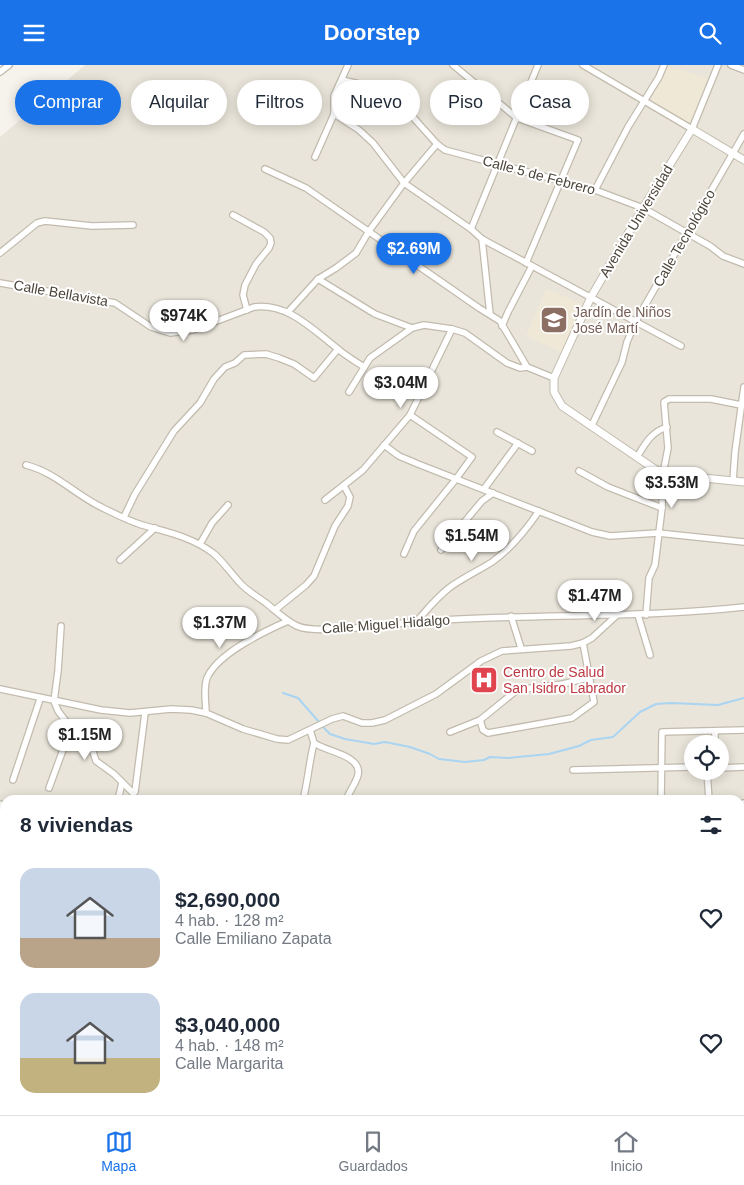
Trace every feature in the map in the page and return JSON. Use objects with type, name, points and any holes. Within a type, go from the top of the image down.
[{"type":"street","points":[[0,73],[10,65]]},
{"type":"street","points":[[342,80],[348,65]]},
{"type":"street","points":[[453,65],[511,113]]},
{"type":"street","points":[[532,80],[538,65]]},
{"type":"street","points":[[583,65],[744,160]]},
{"type":"street","points":[[595,190],[628,127],[659,77],[664,65]]},
{"type":"street","name":"Avenida Universidad","points":[[554,378],[591,297],[692,129],[718,65]]},
{"type":"street","points":[[731,65],[744,70]]},
{"type":"street","points":[[316,157],[332,119]]},
{"type":"street","points":[[351,125],[373,143],[404,183],[472,229],[482,239],[681,347]]},
{"type":"street","name":"Calle 5 de Febrero","points":[[420,125],[445,150],[595,190],[643,208],[724,256],[744,264]]},
{"type":"street","points":[[472,229],[514,125]]},
{"type":"street","points":[[502,326],[529,264],[578,140],[536,125]]},
{"type":"street","name":"Calle Tecnológico","points":[[592,425],[622,362],[636,321],[688,234],[744,134]]},
{"type":"street","points":[[288,312],[318,279],[356,253],[368,231],[404,183],[437,144]]},
{"type":"street","points":[[265,169],[306,188],[500,321],[528,367]]},
{"type":"street","points":[[233,215],[264,232],[270,237],[271,243],[256,264],[246,285],[243,295],[247,310]]},
{"type":"street","points":[[0,253],[37,223],[45,221],[92,226],[133,225]]},
{"type":"street","points":[[482,239],[490,314]]},
{"type":"street","points":[[318,279],[375,314],[412,328]]},
{"type":"street","name":"Calle Bellavista","points":[[0,283],[115,303],[151,327],[170,333],[193,330],[247,310],[264,306],[274,307],[288,312],[364,367]]},
{"type":"street","points":[[349,392],[364,367],[378,352],[412,328],[424,325],[452,329],[471,336],[507,363],[520,368],[528,367],[554,378],[554,392],[562,406],[663,474],[744,482]]},
{"type":"street","points":[[325,500],[363,470],[410,415],[452,329]]},
{"type":"street","points":[[124,517],[174,431],[200,403],[214,379],[225,367],[235,363],[244,355],[254,353],[266,354],[279,357],[294,364],[314,377],[338,349]]},
{"type":"street","points":[[733,481],[734,452],[744,387]]},
{"type":"street","points":[[646,615],[649,577],[655,565],[662,507],[663,474],[668,448],[664,402],[669,399],[711,399],[741,405]]},
{"type":"street","points":[[404,554],[414,531],[472,457],[410,415]]},
{"type":"street","points":[[637,457],[656,430],[667,427]]},
{"type":"street","points":[[497,432],[532,451]]},
{"type":"street","points":[[484,489],[518,443]]},
{"type":"street","points":[[384,445],[399,456],[418,464],[592,532],[610,536],[658,533],[744,542]]},
{"type":"street","name":"Calle Miguel Hidalgo","points":[[26,465],[55,476],[101,507],[140,524],[155,527],[200,544],[214,555],[249,591],[288,621],[305,629],[343,629],[511,616],[646,615],[744,607]]},
{"type":"street","points":[[579,471],[608,487],[662,507]]},
{"type":"street","points":[[275,610],[306,585],[314,576],[335,526],[348,506],[350,497],[344,486]]},
{"type":"street","points":[[441,550],[482,501],[493,493]]},
{"type":"street","points":[[200,544],[212,523],[228,505]]},
{"type":"street","points":[[416,622],[448,589],[494,560],[512,546],[524,533],[539,511]]},
{"type":"street","points":[[120,560],[155,527]]},
{"type":"street","points":[[0,690],[101,710],[145,713],[171,709],[206,713],[243,729],[288,740],[332,719],[343,716],[362,723],[385,720],[436,694],[481,661],[502,651],[521,648],[571,646],[583,643],[592,639],[617,615]]},
{"type":"street","points":[[638,615],[650,655]]},
{"type":"street","points":[[511,616],[521,648]]},
{"type":"street","points":[[206,713],[205,686],[207,677],[219,663],[254,636],[288,621]]},
{"type":"street","points":[[61,626],[54,701],[58,711],[71,729],[92,746],[96,761],[114,774],[133,793],[135,792],[145,713]]},
{"type":"street","points":[[480,720],[483,730],[488,733],[572,719],[594,702],[583,643]]},
{"type":"street","points":[[450,732],[480,720],[517,690],[563,685],[590,677]]},
{"type":"street","points":[[13,780],[40,699]]},
{"type":"street","points":[[49,788],[71,729]]},
{"type":"street","points":[[304,795],[314,743],[310,730]]},
{"type":"street","points":[[661,795],[662,732],[744,730]]},
{"type":"street","points":[[314,743],[355,761],[358,775],[348,795]]},
{"type":"street","points":[[573,771],[684,767]]},
{"type":"street","points":[[729,768],[744,767]]},
{"type":"street","points":[[707,780],[708,795]]},
{"type":"street","points":[[119,795],[122,783]]},
{"type":"shaded area","points":[[85,65],[744,65],[744,795],[0,795],[0,137],[15,124],[121,125],[121,80],[67,80]]},
{"type":"shaded area","points":[[667,66],[710,79],[691,124],[650,101]]},
{"type":"shaded area","name":"Jardín de Niños José Martí","points":[[546,289],[582,304],[563,353],[526,336]]},
{"type":"shaded area","name":"Centro de Salud San Isidro Labrador","points":[[487,665],[498,688],[482,696],[471,672]]},
{"type":"waterway","points":[[283,693],[298,698],[319,722]]},
{"type":"waterway","points":[[322,726],[330,734],[345,739],[374,744],[385,742],[410,747],[439,759],[465,762],[484,760],[490,757],[508,758],[549,754],[579,746],[591,740],[613,737],[640,712],[656,704],[718,705],[744,698]]},
{"type":"place","name":"Jardín de Niños José Martí","points":[[554,320]]},
{"type":"place","name":"Centro de Salud San Isidro Labrador","points":[[484,680]]}]
